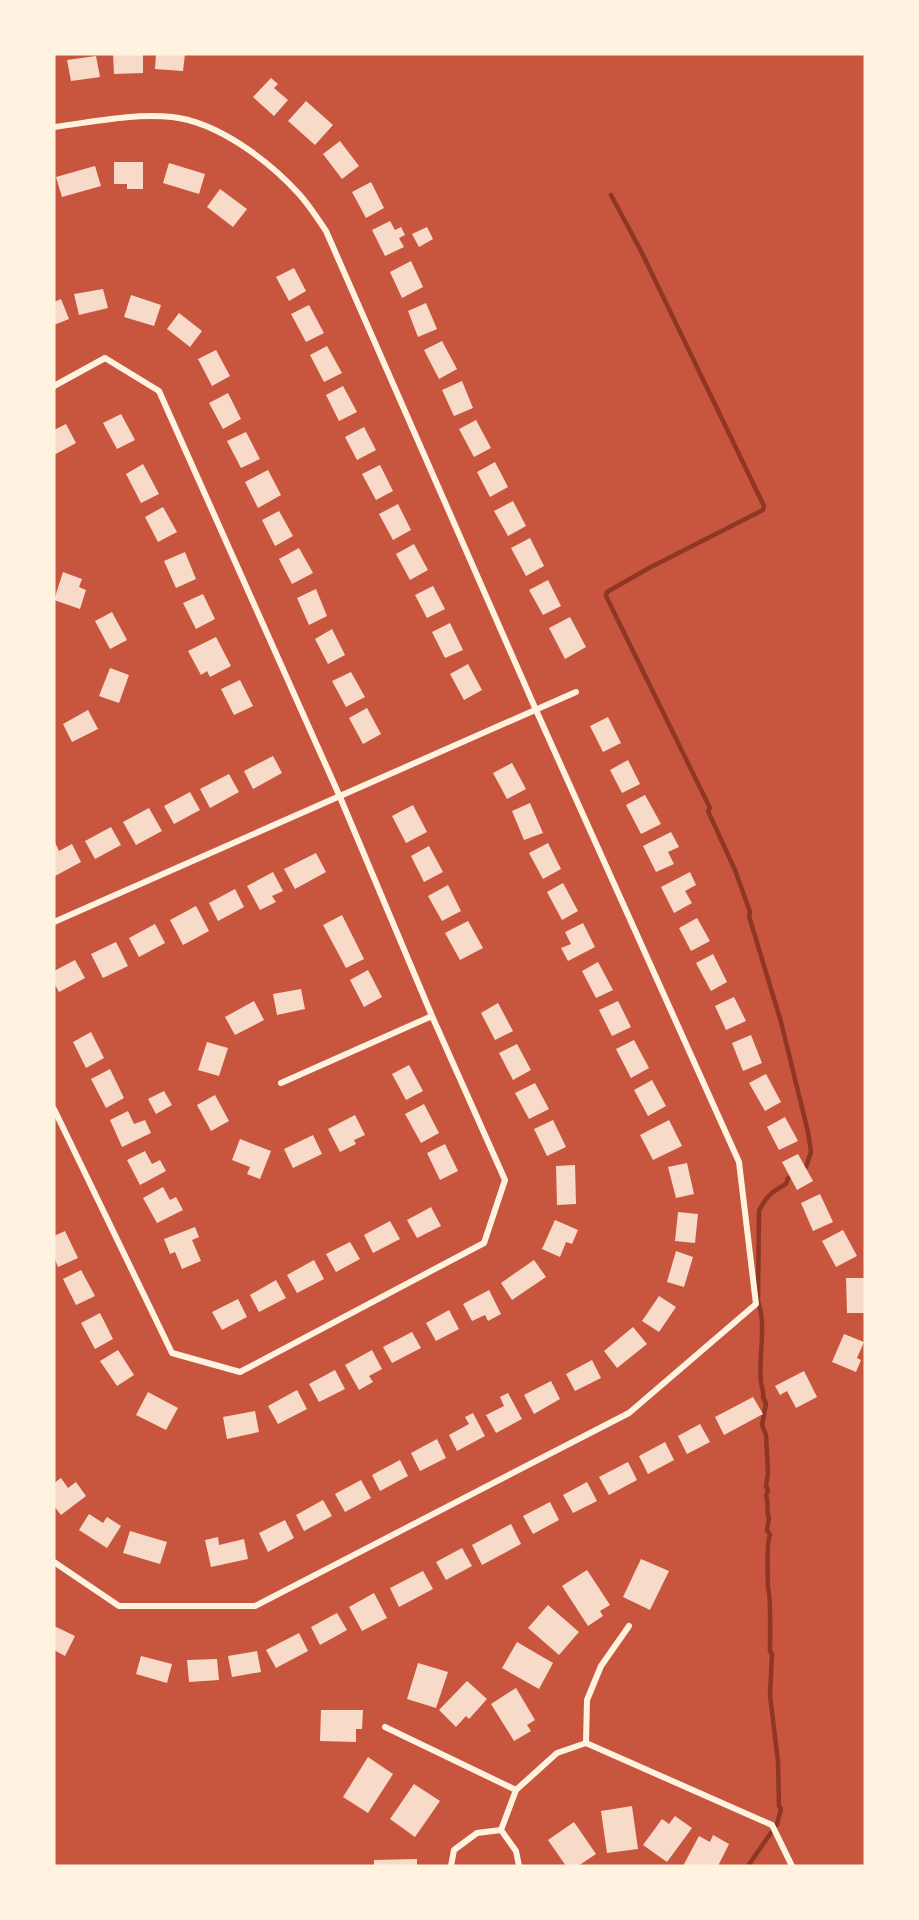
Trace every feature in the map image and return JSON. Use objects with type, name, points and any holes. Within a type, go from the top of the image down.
[{"type":"street","points":[[54,127],[134,116],[174,117],[201,125],[227,135],[273,169],[300,195],[326,231],[536,710],[739,1162],[756,1304],[629,1413],[255,1606],[119,1606],[54,1562]]},
{"type":"street","points":[[54,386],[105,358],[159,391],[340,797],[432,1016],[505,1180],[484,1243],[240,1372],[172,1353],[54,1108]]},
{"type":"street","points":[[54,922],[576,692]]},
{"type":"street","points":[[281,1083],[432,1016]]},
{"type":"street","points":[[586,1743],[587,1700],[601,1666],[629,1626]]},
{"type":"street","points":[[385,1727],[516,1790]]},
{"type":"street","points":[[501,1830],[516,1790],[557,1753],[586,1743],[772,1825],[792,1866]]},
{"type":"street","points":[[452,1866],[454,1850],[477,1833],[501,1830]]},
{"type":"street","points":[[501,1830],[516,1851],[519,1866]]},
{"type":"building","points":[[113,54],[143,54],[143,73],[114,74]]},
{"type":"building","points":[[156,54],[185,54],[183,71],[155,69]]},
{"type":"building","points":[[96,56],[100,77],[71,81],[67,60]]},
{"type":"building","points":[[271,78],[278,84],[274,88],[288,100],[274,116],[253,97]]},
{"type":"building","points":[[306,101],[333,125],[315,145],[288,121]]},
{"type":"building","points":[[340,141],[359,166],[342,179],[323,154]]},
{"type":"building","points":[[114,162],[143,162],[143,189],[127,189],[127,184],[114,184]]},
{"type":"building","points":[[169,163],[205,174],[199,194],[163,183]]},
{"type":"building","points":[[95,166],[101,186],[62,197],[56,177]]},
{"type":"building","points":[[371,182],[384,208],[366,218],[352,192]]},
{"type":"building","points":[[220,189],[247,209],[233,227],[207,207]]},
{"type":"building","points":[[390,221],[395,230],[401,227],[405,235],[399,238],[404,247],[385,256],[372,230]]},
{"type":"building","points":[[427,227],[433,239],[419,247],[412,234]]},
{"type":"building","points":[[411,261],[423,287],[402,298],[390,272]]},
{"type":"building","points":[[294,268],[306,291],[289,301],[276,277]]},
{"type":"building","points":[[103,289],[108,308],[79,315],[74,294]]},
{"type":"building","points":[[131,295],[161,305],[154,326],[124,317]]},
{"type":"building","points":[[61,299],[69,319],[54,325],[54,302]]},
{"type":"building","points":[[426,303],[437,329],[418,337],[408,311]]},
{"type":"building","points":[[309,305],[324,333],[306,342],[291,314]]},
{"type":"building","points":[[179,313],[202,331],[190,347],[167,329]]},
{"type":"building","points":[[442,341],[457,369],[439,379],[424,350]]},
{"type":"building","points":[[327,346],[342,373],[324,382],[310,355]]},
{"type":"building","points":[[216,350],[230,376],[212,386],[198,359]]},
{"type":"building","points":[[462,381],[473,408],[454,416],[442,390]]},
{"type":"building","points":[[343,386],[357,412],[339,421],[326,395]]},
{"type":"building","points":[[228,393],[241,419],[223,429],[209,403]]},
{"type":"building","points":[[121,414],[135,440],[117,449],[103,423]]},
{"type":"building","points":[[476,420],[491,448],[474,457],[459,429]]},
{"type":"building","points":[[66,424],[76,443],[54,455],[54,430]]},
{"type":"building","points":[[364,427],[376,450],[357,460],[345,437]]},
{"type":"building","points":[[246,432],[260,459],[241,468],[227,441]]},
{"type":"building","points":[[495,462],[508,487],[490,497],[477,472]]},
{"type":"building","points":[[143,464],[159,494],[141,503],[126,474]]},
{"type":"building","points":[[380,465],[393,491],[376,500],[362,474]]},
{"type":"building","points":[[268,470],[281,495],[258,508],[245,482]]},
{"type":"building","points":[[513,501],[526,526],[508,536],[494,511]]},
{"type":"building","points":[[398,504],[411,530],[393,540],[379,514]]},
{"type":"building","points":[[163,507],[177,532],[158,542],[145,517]]},
{"type":"building","points":[[279,511],[293,536],[275,546],[262,520]]},
{"type":"building","points":[[530,538],[544,566],[526,576],[511,548]]},
{"type":"building","points":[[414,544],[428,570],[410,580],[396,554]]},
{"type":"building","points":[[299,548],[313,573],[292,584],[279,559]]},
{"type":"building","points":[[185,552],[196,579],[176,588],[164,561]]},
{"type":"building","points":[[63,572],[82,579],[79,587],[86,590],[80,609],[54,600]]},
{"type":"building","points":[[548,580],[561,606],[543,615],[529,590]]},
{"type":"building","points":[[433,586],[445,609],[427,618],[415,595]]},
{"type":"building","points":[[316,589],[327,616],[309,625],[297,598]]},
{"type":"building","points":[[203,594],[215,619],[196,629],[183,603]]},
{"type":"building","points":[[112,612],[127,640],[110,649],[95,621]]},
{"type":"building","points":[[570,617],[586,647],[565,659],[549,628]]},
{"type":"building","points":[[450,623],[463,650],[445,658],[432,632]]},
{"type":"building","points":[[332,629],[345,655],[328,664],[315,639]]},
{"type":"building","points":[[216,637],[231,666],[210,677],[207,671],[201,675],[188,651]]},
{"type":"building","points":[[468,664],[482,690],[464,700],[450,674]]},
{"type":"building","points":[[110,668],[129,675],[119,703],[99,696]]},
{"type":"building","points":[[351,672],[365,697],[346,707],[332,681]]},
{"type":"building","points":[[240,680],[253,706],[234,715],[221,689]]},
{"type":"building","points":[[367,708],[381,734],[363,744],[349,718]]},
{"type":"building","points":[[88,710],[98,729],[72,742],[63,724]]},
{"type":"building","points":[[608,717],[621,743],[603,752],[590,726]]},
{"type":"building","points":[[273,756],[282,773],[253,789],[244,771]]},
{"type":"building","points":[[628,760],[640,784],[622,793],[610,770]]},
{"type":"building","points":[[512,763],[526,789],[507,799],[493,773]]},
{"type":"building","points":[[229,774],[239,792],[210,808],[200,789]]},
{"type":"building","points":[[190,792],[200,810],[174,824],[164,806]]},
{"type":"building","points":[[645,795],[661,824],[641,834],[626,805]]},
{"type":"building","points":[[530,803],[543,833],[524,840],[512,811]]},
{"type":"building","points":[[413,805],[427,832],[406,843],[392,816]]},
{"type":"building","points":[[149,808],[162,831],[136,845],[123,822]]},
{"type":"building","points":[[111,827],[121,845],[95,859],[85,841]]},
{"type":"building","points":[[671,832],[679,847],[668,852],[674,864],[656,872],[643,846]]},
{"type":"building","points":[[54,840],[59,851],[72,844],[81,862],[55,876]]},
{"type":"building","points":[[548,843],[561,869],[543,879],[529,853]]},
{"type":"building","points":[[429,846],[443,872],[424,882],[411,856]]},
{"type":"building","points":[[316,853],[326,872],[295,889],[284,869]]},
{"type":"building","points":[[273,872],[283,891],[272,896],[276,902],[260,910],[247,886]]},
{"type":"building","points":[[690,872],[696,885],[685,891],[692,903],[674,913],[661,887]]},
{"type":"building","points":[[563,883],[578,911],[562,920],[547,892]]},
{"type":"building","points":[[448,885],[461,911],[442,921],[428,896]]},
{"type":"building","points":[[235,889],[244,907],[218,921],[209,903]]},
{"type":"building","points":[[196,906],[209,931],[183,945],[170,920]]},
{"type":"building","points":[[342,915],[364,959],[346,968],[323,925]]},
{"type":"building","points":[[697,918],[710,941],[691,951],[679,928]]},
{"type":"building","points":[[468,921],[483,948],[460,960],[445,933]]},
{"type":"building","points":[[583,923],[595,947],[568,961],[561,948],[571,944],[565,932]]},
{"type":"building","points":[[155,924],[165,943],[139,957],[129,938]]},
{"type":"building","points":[[116,942],[128,966],[103,978],[91,954]]},
{"type":"building","points":[[713,954],[727,982],[711,991],[696,963]]},
{"type":"building","points":[[75,960],[85,978],[59,992],[54,983],[54,971]]},
{"type":"building","points":[[598,962],[613,990],[596,998],[582,971]]},
{"type":"building","points":[[368,970],[382,997],[364,1007],[350,980]]},
{"type":"building","points":[[301,989],[305,1009],[277,1015],[273,994]]},
{"type":"building","points":[[734,997],[746,1021],[726,1030],[715,1006]]},
{"type":"building","points":[[254,1001],[264,1020],[235,1035],[225,1017]]},
{"type":"building","points":[[618,1001],[631,1027],[612,1036],[599,1010]]},
{"type":"building","points":[[498,1003],[513,1031],[495,1040],[481,1013]]},
{"type":"building","points":[[91,1032],[104,1058],[86,1068],[73,1042]]},
{"type":"building","points":[[751,1035],[762,1063],[743,1071],[732,1043]]},
{"type":"building","points":[[634,1040],[649,1068],[631,1078],[616,1049]]},
{"type":"building","points":[[207,1042],[228,1048],[219,1076],[198,1070]]},
{"type":"building","points":[[517,1044],[531,1070],[513,1080],[499,1053]]},
{"type":"building","points":[[409,1065],[423,1091],[406,1100],[392,1074]]},
{"type":"building","points":[[110,1069],[124,1098],[106,1108],[91,1079]]},
{"type":"building","points":[[766,1074],[781,1102],[765,1111],[749,1083]]},
{"type":"building","points":[[652,1080],[666,1106],[648,1116],[634,1090]]},
{"type":"building","points":[[535,1083],[549,1109],[529,1119],[515,1093]]},
{"type":"building","points":[[164,1091],[172,1105],[156,1114],[148,1099]]},
{"type":"building","points":[[215,1095],[229,1121],[211,1131],[197,1105]]},
{"type":"building","points":[[424,1104],[439,1133],[421,1143],[405,1114]]},
{"type":"building","points":[[128,1111],[134,1124],[145,1120],[151,1133],[122,1147],[110,1120]]},
{"type":"building","points":[[355,1115],[365,1135],[354,1140],[356,1144],[340,1152],[328,1129]]},
{"type":"building","points":[[785,1117],[798,1141],[779,1150],[767,1127]]},
{"type":"building","points":[[553,1120],[566,1147],[547,1156],[534,1129]]},
{"type":"building","points":[[669,1120],[682,1146],[653,1160],[640,1135]]},
{"type":"building","points":[[313,1135],[322,1154],[293,1168],[284,1149]]},
{"type":"building","points":[[240,1139],[271,1151],[260,1179],[247,1174],[250,1167],[232,1160]]},
{"type":"building","points":[[445,1144],[458,1171],[440,1180],[427,1153]]},
{"type":"building","points":[[145,1151],[152,1164],[160,1160],[166,1171],[140,1185],[127,1160]]},
{"type":"building","points":[[798,1154],[813,1181],[797,1190],[782,1162]]},
{"type":"building","points":[[687,1163],[694,1194],[676,1198],[668,1167]]},
{"type":"building","points":[[575,1165],[576,1204],[557,1205],[556,1166]]},
{"type":"building","points":[[163,1187],[170,1200],[176,1197],[183,1210],[157,1223],[143,1198]]},
{"type":"building","points":[[820,1194],[833,1222],[813,1231],[801,1203]]},
{"type":"building","points":[[431,1207],[441,1226],[417,1238],[407,1220]]},
{"type":"building","points":[[678,1212],[698,1214],[695,1243],[675,1241]]},
{"type":"building","points":[[555,1220],[578,1230],[572,1244],[566,1242],[560,1257],[542,1249]]},
{"type":"building","points":[[390,1221],[400,1239],[373,1253],[364,1235]]},
{"type":"building","points":[[195,1227],[199,1237],[192,1240],[201,1261],[182,1269],[175,1252],[170,1254],[164,1239]]},
{"type":"building","points":[[843,1230],[857,1256],[836,1267],[822,1241]]},
{"type":"building","points":[[65,1231],[78,1258],[58,1267],[54,1257],[54,1236]]},
{"type":"building","points":[[350,1242],[360,1259],[336,1272],[326,1254]]},
{"type":"building","points":[[676,1251],[693,1257],[684,1287],[667,1282]]},
{"type":"building","points":[[314,1260],[324,1279],[297,1293],[287,1275]]},
{"type":"building","points":[[534,1260],[546,1277],[512,1300],[501,1283]]},
{"type":"building","points":[[81,1270],[95,1296],[76,1305],[63,1279]]},
{"type":"building","points":[[846,1278],[865,1278],[865,1313],[847,1313]]},
{"type":"building","points":[[276,1280],[286,1298],[259,1312],[250,1295]]},
{"type":"building","points":[[489,1290],[501,1314],[488,1321],[485,1315],[472,1321],[463,1304]]},
{"type":"building","points":[[659,1296],[676,1307],[659,1332],[642,1321]]},
{"type":"building","points":[[238,1299],[247,1317],[222,1330],[212,1312]]},
{"type":"building","points":[[449,1310],[459,1329],[436,1341],[426,1323]]},
{"type":"building","points":[[100,1313],[113,1339],[95,1349],[81,1323]]},
{"type":"building","points":[[633,1327],[647,1344],[617,1368],[604,1351]]},
{"type":"building","points":[[412,1332],[421,1348],[392,1363],[383,1347]]},
{"type":"building","points":[[844,1334],[864,1342],[857,1358],[861,1360],[856,1372],[832,1362]]},
{"type":"building","points":[[118,1350],[134,1375],[117,1386],[100,1361]]},
{"type":"building","points":[[372,1350],[382,1369],[369,1376],[373,1382],[359,1390],[345,1365]]},
{"type":"building","points":[[592,1360],[601,1378],[575,1391],[566,1374]]},
{"type":"building","points":[[335,1370],[345,1389],[319,1402],[309,1384]]},
{"type":"building","points":[[804,1371],[817,1397],[796,1408],[787,1391],[780,1395],[775,1386]]},
{"type":"building","points":[[551,1381],[560,1399],[534,1414],[524,1395]]},
{"type":"building","points":[[297,1390],[307,1409],[278,1424],[268,1406]]},
{"type":"building","points":[[148,1392],[178,1408],[166,1430],[136,1415]]},
{"type":"building","points":[[508,1393],[522,1419],[496,1433],[486,1415],[504,1406],[500,1397]]},
{"type":"building","points":[[753,1397],[763,1414],[724,1435],[715,1417]]},
{"type":"building","points":[[255,1411],[259,1432],[227,1439],[223,1417]]},
{"type":"building","points":[[473,1413],[485,1436],[457,1451],[449,1435],[469,1424],[465,1417]]},
{"type":"building","points":[[700,1424],[710,1442],[687,1454],[678,1436]]},
{"type":"building","points":[[437,1439],[446,1458],[420,1471],[411,1453]]},
{"type":"building","points":[[665,1442],[674,1460],[648,1474],[639,1456]]},
{"type":"building","points":[[400,1460],[408,1476],[380,1491],[372,1475]]},
{"type":"building","points":[[628,1462],[637,1480],[609,1495],[599,1477]]},
{"type":"building","points":[[61,1478],[68,1488],[76,1482],[86,1496],[61,1515],[54,1506],[54,1483]]},
{"type":"building","points":[[361,1480],[371,1498],[345,1512],[335,1494]]},
{"type":"building","points":[[587,1482],[597,1501],[573,1513],[563,1495]]},
{"type":"building","points":[[323,1500],[332,1516],[304,1531],[296,1515]]},
{"type":"building","points":[[550,1502],[559,1520],[533,1534],[523,1516]]},
{"type":"building","points":[[89,1514],[103,1523],[107,1517],[121,1526],[107,1548],[79,1530]]},
{"type":"building","points":[[285,1520],[294,1538],[268,1552],[259,1533]]},
{"type":"building","points":[[511,1524],[521,1544],[482,1565],[472,1545]]},
{"type":"building","points":[[130,1531],[167,1542],[160,1564],[123,1553]]},
{"type":"building","points":[[218,1537],[219,1545],[244,1539],[248,1559],[211,1567],[205,1540]]},
{"type":"building","points":[[462,1548],[472,1566],[446,1580],[436,1562]]},
{"type":"building","points":[[641,1559],[669,1571],[650,1610],[623,1597]]},
{"type":"building","points":[[587,1570],[610,1605],[600,1611],[603,1616],[588,1626],[562,1586]]},
{"type":"building","points":[[423,1571],[433,1589],[399,1607],[390,1588]]},
{"type":"building","points":[[374,1593],[387,1618],[362,1631],[349,1607]]},
{"type":"building","points":[[548,1605],[579,1632],[559,1655],[528,1628]]},
{"type":"building","points":[[337,1613],[347,1630],[320,1645],[311,1627]]},
{"type":"building","points":[[54,1626],[75,1636],[65,1656],[54,1650]]},
{"type":"building","points":[[299,1633],[308,1651],[276,1668],[266,1650]]},
{"type":"building","points":[[517,1642],[553,1663],[539,1689],[502,1668]]},
{"type":"building","points":[[257,1651],[261,1672],[232,1677],[228,1656]]},
{"type":"building","points":[[141,1656],[172,1664],[167,1683],[136,1674]]},
{"type":"building","points":[[217,1659],[219,1680],[189,1682],[187,1660]]},
{"type":"building","points":[[418,1663],[448,1672],[436,1708],[407,1699]]},
{"type":"building","points":[[467,1681],[487,1699],[469,1719],[466,1716],[456,1727],[439,1710]]},
{"type":"building","points":[[516,1688],[535,1720],[527,1725],[531,1731],[514,1741],[491,1704]]},
{"type":"building","points":[[321,1710],[363,1710],[362,1729],[356,1729],[356,1742],[320,1741]]},
{"type":"building","points":[[368,1757],[393,1774],[368,1813],[343,1797]]},
{"type":"building","points":[[414,1784],[440,1801],[415,1837],[390,1819]]},
{"type":"building","points":[[632,1806],[638,1849],[607,1853],[601,1811]]},
{"type":"building","points":[[675,1816],[692,1828],[667,1862],[643,1845],[662,1819],[669,1824]]},
{"type":"building","points":[[574,1822],[596,1854],[578,1866],[566,1866],[548,1840]]},
{"type":"building","points":[[713,1835],[729,1844],[718,1866],[683,1866],[699,1836],[710,1842]]},
{"type":"building","points":[[417,1859],[417,1866],[374,1866],[374,1860]]},
{"type":"waterway","points":[[611,195],[641,251],[764,506],[763,510],[649,568],[607,592],[606,596],[710,808],[708,811],[735,870],[750,912],[749,916],[781,1022],[808,1132],[811,1152],[806,1167],[802,1169]]},
{"type":"waterway","points":[[748,1866],[777,1824],[781,1809],[770,1695],[772,1654],[770,1651],[768,1589],[770,1535],[767,1530],[769,1518],[766,1496],[768,1490],[766,1486],[768,1473],[766,1435],[762,1425],[766,1404],[760,1373],[762,1321],[758,1301],[759,1211],[770,1195],[786,1184],[788,1178],[795,1174]]}]
